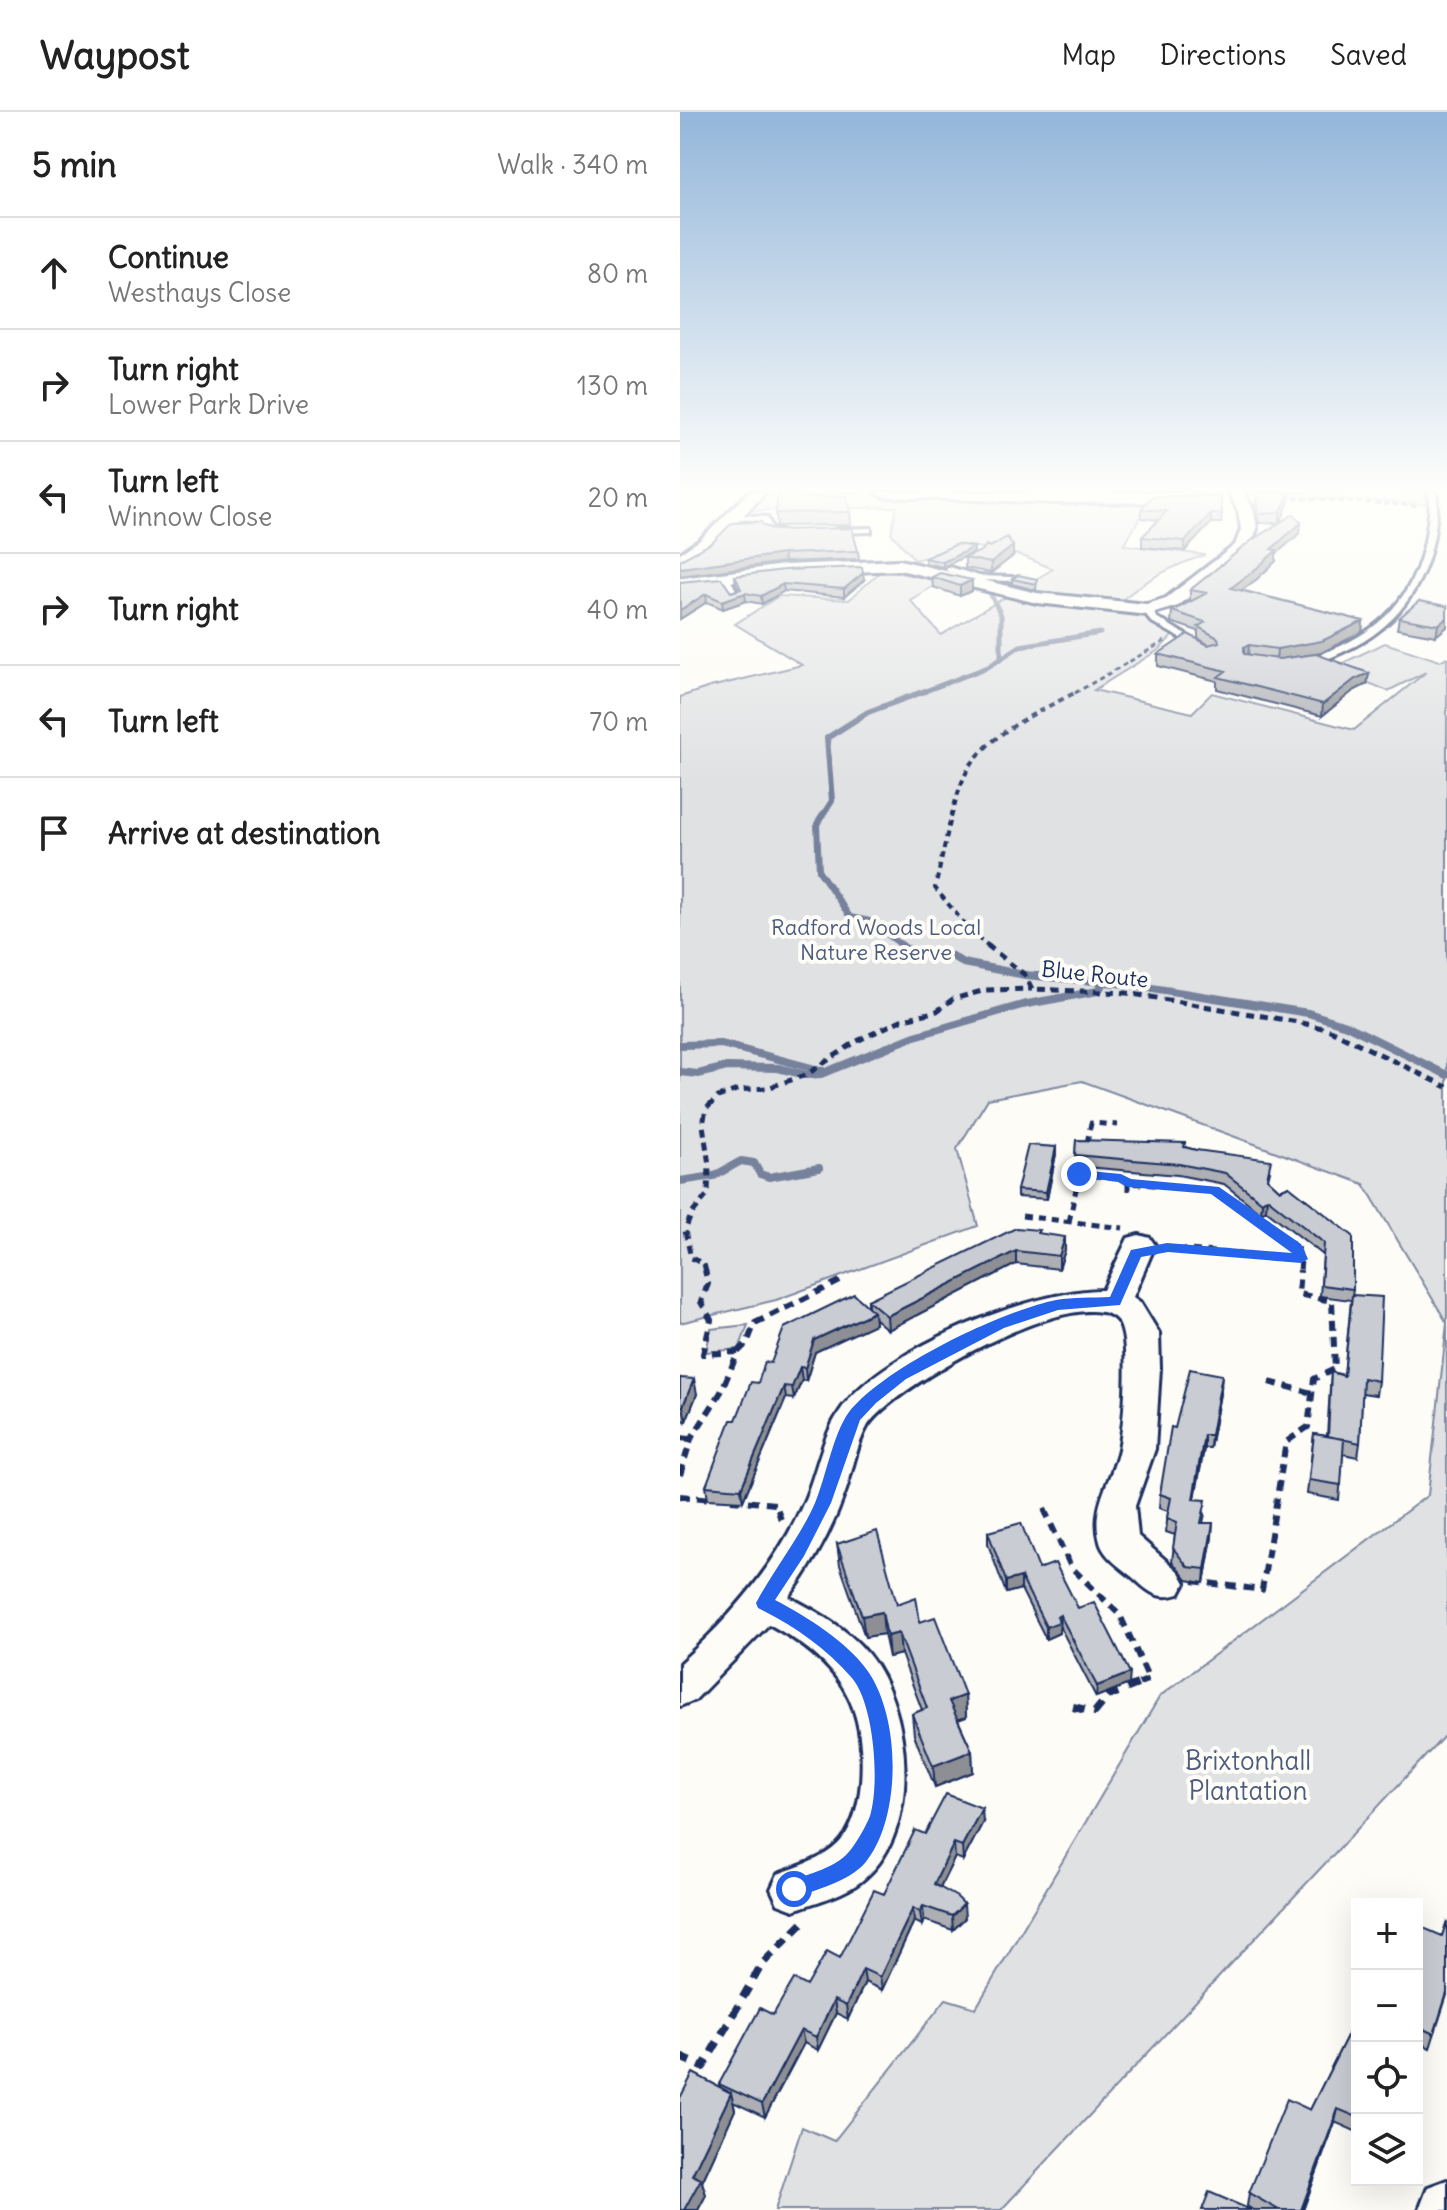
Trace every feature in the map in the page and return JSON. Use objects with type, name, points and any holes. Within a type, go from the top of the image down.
[{"type":"street","points":[[1009,590],[1037,598],[1148,610],[1172,602],[1187,590]]},
{"type":"street","points":[[1115,1301],[1133,1242]]},
{"type":"street","points":[[680,1688],[764,1603],[793,1559],[823,1503],[854,1418],[880,1391],[900,1375],[999,1325],[1057,1305],[1115,1301],[1128,1310],[1142,1333],[1143,1368],[1137,1449],[1116,1506],[1119,1542],[1161,1580]]},
{"type":"street","points":[[764,1603],[807,1625],[861,1675],[876,1710],[885,1775],[879,1818],[857,1857],[835,1873],[794,1889]]},
{"type":"lane","points":[[732,590],[735,595]]},
{"type":"lane","points":[[1294,664],[1344,649],[1387,621],[1414,590]]},
{"type":"lane","points":[[1148,610],[1153,619],[1212,652]]},
{"type":"path","name":"Blue Route","points":[[1173,629],[1154,650],[1007,729],[971,764],[962,783],[935,888],[973,934],[1020,970],[1032,989],[1127,993],[1298,1022],[1330,1030],[1447,1087]]},
{"type":"path","points":[[738,1352],[703,1354],[711,1320],[701,1302],[708,1275],[704,1264],[691,1258],[686,1246],[685,1231],[691,1215],[708,1194],[703,1125],[706,1109],[718,1097],[737,1090],[767,1088],[806,1075],[857,1041],[901,1020],[937,1011],[953,999],[986,990],[1032,989]]},
{"type":"path","points":[[1069,1222],[1091,1123],[1118,1125]]},
{"type":"path","points":[[1079,1174],[1121,1179],[1128,1183],[1214,1190],[1297,1247],[1301,1259],[1298,1294],[1332,1301],[1335,1369],[1314,1379],[1308,1427],[1286,1442],[1262,1590],[1161,1580]]},
{"type":"path","points":[[1128,1183],[1128,1197]]},
{"type":"path","points":[[1022,1216],[1069,1222],[1133,1242],[1152,1253],[1167,1247],[1301,1259]]},
{"type":"path","points":[[680,1475],[691,1439],[721,1392],[738,1352],[747,1343],[755,1323],[840,1281]]},
{"type":"path","points":[[1269,1382],[1312,1393]]},
{"type":"path","points":[[680,1438],[691,1439]]},
{"type":"path","points":[[680,1496],[776,1504],[793,1559]]},
{"type":"path","points":[[1044,1509],[1071,1567],[1120,1615],[1149,1679],[1108,1696],[1095,1712],[1073,1707]]},
{"type":"path","points":[[680,2057],[703,2067],[762,1964],[838,1888],[835,1873]]},
{"type":"green space","name":"Radford Woods Local Nature Reserve","points":[[860,590],[927,590],[910,600],[941,635],[1018,590],[1135,590],[1115,606],[1151,616],[1174,634],[1160,649],[1094,690],[1192,713],[1212,693],[1354,730],[1426,672],[1388,691],[1332,668],[1385,643],[1440,661],[1447,657],[1447,1323],[1364,1184],[1082,1081],[988,1099],[957,1149],[978,1226],[776,1300],[680,1323],[680,697],[802,665],[735,624],[779,596],[849,600]]},
{"type":"green space","name":"Brixtonhall Plantation","points":[[1447,1323],[1447,1733],[1001,2210],[775,2210],[802,2127],[834,2141],[946,1999],[976,2008],[1160,1696],[1428,1495]]},
{"type":"green space","points":[[748,1325],[739,1349],[706,1352],[711,1329]]},
{"type":"building","points":[[680,590],[772,590],[761,596],[745,593],[722,601],[706,594],[680,610]]},
{"type":"building","points":[[1190,590],[1239,590],[1363,621],[1322,641],[1277,649],[1249,645],[1244,647],[1244,654],[1279,659],[1316,654],[1369,673],[1355,679],[1323,704],[1218,677],[1226,671],[1158,654],[1188,634],[1208,645],[1219,642],[1218,638],[1198,627],[1205,622],[1172,611],[1207,593]]},
{"type":"building","points":[[1419,601],[1447,606],[1447,618],[1438,625],[1399,618]]},
{"type":"building","points":[[1076,1140],[1185,1143],[1184,1147],[1196,1150],[1271,1160],[1267,1178],[1280,1190],[1289,1186],[1353,1236],[1353,1289],[1321,1285],[1324,1243],[1267,1198],[1262,1202],[1225,1173],[1179,1164],[1075,1155]]},
{"type":"building","points":[[1028,1145],[1056,1147],[1046,1192],[1017,1190]]},
{"type":"building","points":[[1016,1228],[1065,1237],[1059,1256],[1016,1251],[887,1316],[868,1300]]},
{"type":"building","points":[[854,1294],[874,1312],[814,1340],[805,1368],[800,1367],[792,1387],[784,1386],[741,1489],[706,1486],[731,1420],[736,1420],[751,1382],[758,1383],[765,1362],[771,1363],[784,1328]]},
{"type":"building","points":[[1352,1295],[1382,1297],[1378,1381],[1363,1378],[1360,1443],[1328,1436],[1331,1372],[1344,1376]]},
{"type":"building","points":[[1190,1369],[1222,1375],[1211,1435],[1204,1435],[1193,1499],[1206,1500],[1201,1523],[1213,1523],[1205,1569],[1188,1567],[1173,1548],[1177,1522],[1167,1518],[1171,1498],[1160,1494],[1171,1427],[1175,1428]]},
{"type":"building","points":[[680,1378],[694,1379],[683,1406],[680,1406]]},
{"type":"building","points":[[1314,1434],[1344,1439],[1341,1485],[1309,1480]]},
{"type":"building","points":[[1021,1523],[1039,1569],[1055,1563],[1078,1608],[1094,1602],[1130,1673],[1097,1686],[1060,1615],[1057,1617],[1059,1622],[1046,1627],[1021,1577],[1006,1581],[988,1532]]},
{"type":"building","points":[[877,1531],[897,1604],[916,1597],[920,1622],[935,1617],[965,1695],[949,1701],[972,1751],[933,1766],[912,1714],[927,1708],[899,1633],[887,1636],[882,1612],[862,1616],[837,1544]]},
{"type":"building","points":[[946,1794],[982,1808],[962,1846],[954,1843],[934,1884],[964,1904],[952,1916],[923,1906],[920,1912],[913,1908],[880,1977],[863,1969],[846,2006],[834,2000],[816,2037],[801,2030],[762,2104],[719,2084],[760,2008],[773,2015],[794,1979],[807,1986],[827,1951],[840,1958],[874,1890],[884,1894],[915,1830],[925,1834]]},
{"type":"building","points":[[1447,1921],[1447,1993],[1434,2034],[1423,2029],[1423,1928],[1442,1936]]},
{"type":"building","points":[[1351,2028],[1351,2114],[1338,2109],[1301,2210],[1279,2210],[1249,2193],[1287,2099],[1310,2110]]},
{"type":"building","points":[[693,2073],[731,2093],[692,2175],[701,2179],[684,2210],[680,2210],[680,2098]]},
{"type":"building","points":[[1209,2192],[1251,2210],[1202,2210]]},
{"type":"waterway","points":[[991,595],[1001,615],[1001,658]]},
{"type":"waterway","points":[[920,693],[988,667],[1020,646],[1100,633]]},
{"type":"waterway","points":[[904,947],[870,921],[850,917],[819,871],[817,824],[832,801],[827,738],[868,712],[925,691]]},
{"type":"waterway","points":[[901,945],[906,949],[952,956],[963,963],[1025,975],[1127,984],[1308,1013],[1346,1025],[1447,1075]]},
{"type":"waterway","points":[[680,1072],[698,1074],[727,1067],[778,1068],[806,1075],[821,1074],[915,1036],[1022,1005],[1098,991],[1104,982]]},
{"type":"waterway","points":[[680,1045],[721,1044],[823,1071]]},
{"type":"waterway","points":[[680,1181],[714,1176],[741,1161],[754,1163],[760,1174],[769,1177],[819,1168]]},
{"type":"route","points":[[794,1889],[835,1873],[857,1857],[879,1818],[885,1775],[876,1710],[861,1675],[807,1625],[764,1603],[798,1551],[823,1503],[854,1418],[870,1399],[900,1375],[999,1325],[1057,1305],[1115,1301],[1136,1253],[1152,1253],[1167,1247],[1301,1259],[1297,1247],[1214,1190],[1128,1183],[1121,1179],[1079,1174]]}]
